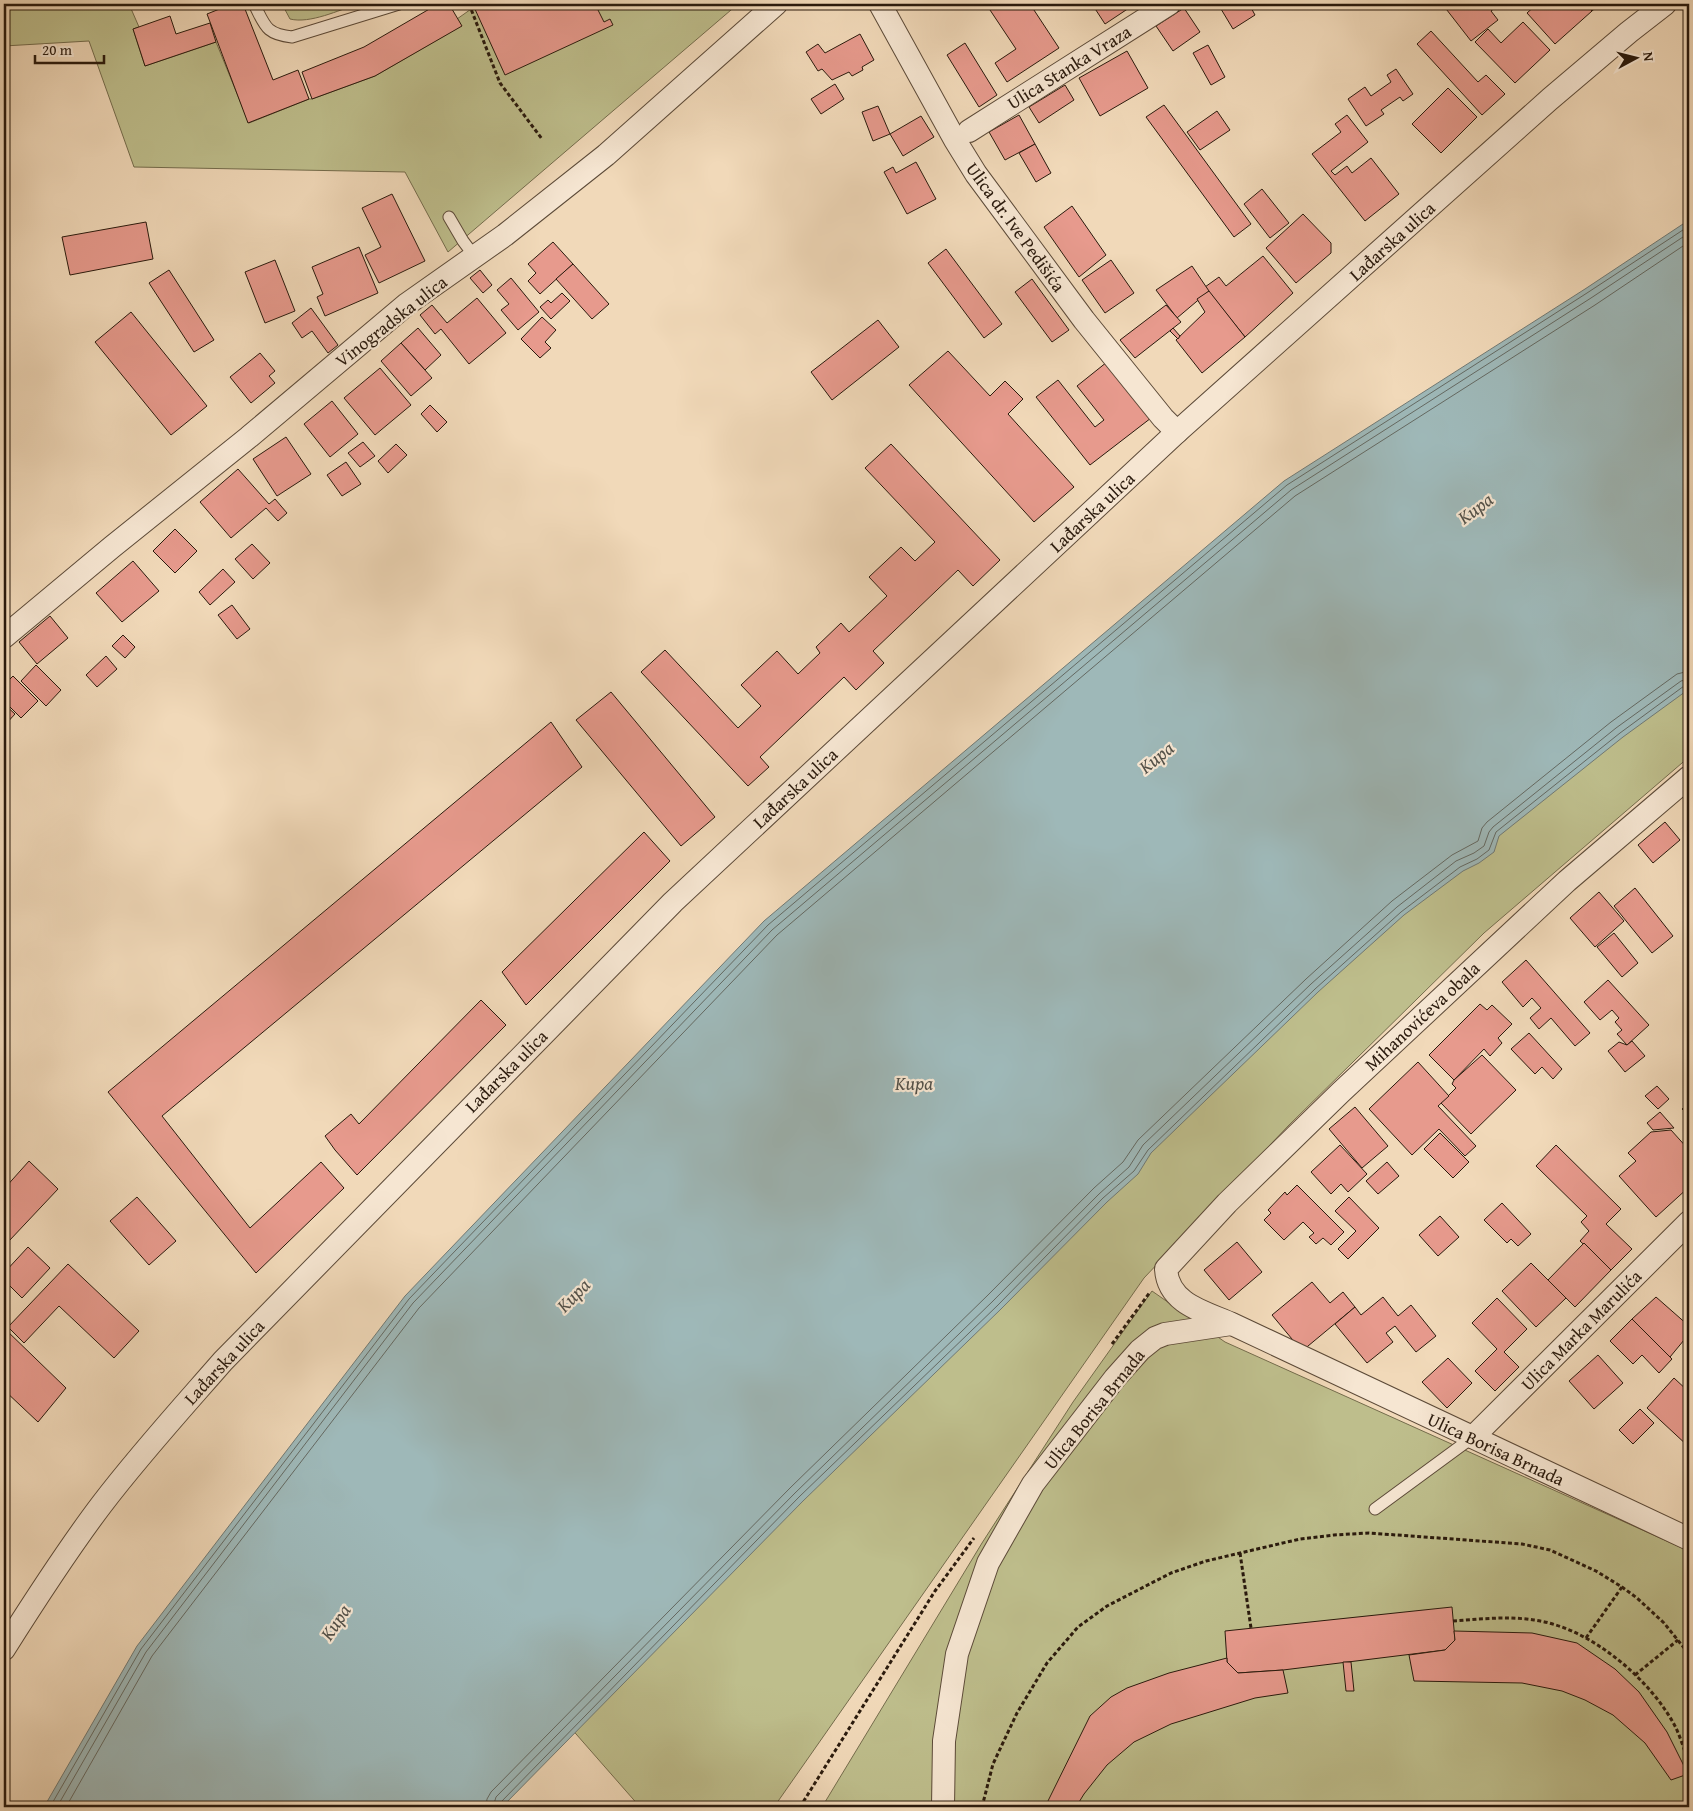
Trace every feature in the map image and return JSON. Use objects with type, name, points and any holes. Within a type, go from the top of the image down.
[{"type":"street","name":"Vinogradska ulica","points":[[4,636],[257,431],[407,304],[505,235],[606,155],[776,4]]},
{"type":"street","name":"Ulica dr. Ive Pedišića","points":[[880,4],[955,140],[976,174],[1084,320],[1163,418],[1178,432]]},
{"type":"street","name":"Ulica Stanka Vraza","points":[[969,131],[1169,4]]},
{"type":"street","name":"Lađarska ulica","points":[[4,1648],[102,1504],[162,1430],[250,1334],[673,902],[1178,432],[1550,98],[1665,4]]},
{"type":"street","name":"Mihanovićeva obala","points":[[1232,1324],[1188,1306],[1172,1291],[1166,1280],[1166,1269],[1227,1203],[1341,1092],[1567,881],[1689,776]]},
{"type":"street","name":"Ulica Marka Marulića","points":[[1473,1438],[1689,1222]]},
{"type":"street","name":"Ulica Borisa Brnada","points":[[943,1807],[944,1742],[957,1654],[988,1563],[1033,1484],[1115,1378],[1140,1350],[1155,1338],[1178,1331],[1232,1324],[1689,1539]]},
{"type":"lane","points":[[254,4],[268,29],[279,36],[292,37],[396,4]]},
{"type":"lane","points":[[449,217],[475,256]]},
{"type":"lane","points":[[1375,1509],[1473,1438]]},
{"type":"path","points":[[469,4],[500,83],[542,140]]},
{"type":"path","points":[[982,1807],[993,1764],[1017,1714],[1047,1663],[1072,1632],[1107,1606],[1171,1573],[1206,1561],[1300,1539],[1368,1533],[1522,1544],[1550,1550],[1596,1571],[1622,1587],[1648,1608],[1689,1654]]},
{"type":"path","points":[[1240,1553],[1251,1628]]},
{"type":"path","points":[[1586,1638],[1622,1587]]},
{"type":"path","points":[[1453,1621],[1480,1619],[1535,1620],[1586,1638],[1610,1654],[1635,1675],[1659,1703],[1675,1727],[1689,1764]]},
{"type":"path","points":[[1635,1675],[1678,1640]]},
{"type":"path","points":[[1684,1748],[1689,1747]]},
{"type":"green space","points":[[4,4],[106,4],[107,6],[129,4],[139,27],[133,29],[145,66],[216,42],[249,123],[309,99],[375,76],[461,26],[457,19],[474,7],[484,4],[738,4],[448,252],[405,172],[134,167],[89,41],[4,46]]},
{"type":"green space","points":[[282,4],[358,4],[324,16],[298,20],[290,19]]},
{"type":"green space","points":[[1689,545],[1689,757],[1484,933],[1288,1126],[1144,1278],[774,1807],[640,1807],[513,1662]]},
{"type":"green space","points":[[1152,1291],[1225,1342],[1689,1551],[1689,1807],[822,1807],[982,1543],[1073,1402]]},
{"type":"water","name":"Kupa","points":[[1689,220],[1689,689],[1623,737],[1499,836],[1494,852],[1479,863],[1463,871],[1404,915],[1318,992],[1151,1153],[1138,1174],[1107,1202],[1001,1309],[803,1501],[502,1807],[44,1807],[137,1646],[405,1296],[764,921],[1284,481],[1585,289]]},
{"type":"building","points":[[232,4],[243,4],[273,80],[298,70],[309,99],[248,123],[207,14]]},
{"type":"building","points":[[438,4],[449,4],[462,26],[375,76],[312,99],[302,72],[364,47]]},
{"type":"building","points":[[482,4],[595,4],[604,22],[610,19],[613,25],[505,75],[474,7]]},
{"type":"building","points":[[986,4],[1030,4],[1059,48],[1007,82],[995,63],[1016,49]]},
{"type":"building","points":[[1092,4],[1135,4],[1105,24]]},
{"type":"building","points":[[1218,4],[1249,4],[1255,15],[1233,29]]},
{"type":"building","points":[[1500,4],[1491,11],[1498,20],[1471,41],[1443,5]]},
{"type":"building","points":[[1537,4],[1585,4],[1592,11],[1555,44],[1527,13]]},
{"type":"building","points":[[1585,4],[1600,4],[1592,11]]},
{"type":"building","points":[[1184,8],[1200,32],[1173,51],[1156,26]]},
{"type":"building","points":[[170,16],[176,34],[210,23],[216,42],[145,66],[133,29]]},
{"type":"building","points":[[1523,22],[1550,50],[1515,83],[1475,42],[1488,29],[1501,43]]},
{"type":"building","points":[[1431,31],[1478,82],[1486,75],[1505,94],[1482,115],[1417,44]]},
{"type":"building","points":[[860,34],[874,60],[862,67],[863,70],[852,76],[849,72],[832,80],[822,69],[818,71],[806,52],[818,44],[825,53]]},
{"type":"building","points":[[965,43],[997,95],[979,107],[947,55]]},
{"type":"building","points":[[1208,45],[1225,77],[1211,85],[1193,53]]},
{"type":"building","points":[[1127,51],[1148,88],[1100,116],[1079,78]]},
{"type":"building","points":[[1396,69],[1413,94],[1403,101],[1400,97],[1381,110],[1384,114],[1366,126],[1348,99],[1365,87],[1371,96],[1391,82],[1387,75]]},
{"type":"building","points":[[835,84],[844,99],[821,114],[811,99]]},
{"type":"building","points":[[1065,85],[1074,100],[1039,123],[1029,107]]},
{"type":"building","points":[[1448,88],[1477,117],[1441,153],[1412,124]]},
{"type":"building","points":[[1164,105],[1251,224],[1234,237],[1146,117]]},
{"type":"building","points":[[878,106],[890,134],[873,141],[862,112]]},
{"type":"building","points":[[1217,111],[1230,130],[1200,150],[1187,132]]},
{"type":"building","points":[[1019,115],[1035,144],[1005,160],[989,132]]},
{"type":"building","points":[[1347,115],[1368,142],[1331,171],[1335,175],[1347,166],[1352,173],[1371,158],[1399,194],[1365,221],[1312,154],[1341,132],[1335,124]]},
{"type":"building","points":[[921,116],[934,137],[903,156],[890,134]]},
{"type":"building","points":[[1035,144],[1051,173],[1036,182],[1019,153]]},
{"type":"building","points":[[916,162],[936,199],[907,214],[884,172],[893,167],[896,173]]},
{"type":"building","points":[[1262,189],[1289,223],[1270,238],[1244,204]]},
{"type":"building","points":[[392,194],[425,261],[379,283],[365,255],[381,247],[362,208]]},
{"type":"building","points":[[1072,206],[1106,255],[1079,277],[1044,227]]},
{"type":"building","points":[[1303,214],[1331,243],[1331,253],[1296,283],[1266,248]]},
{"type":"building","points":[[146,222],[153,259],[70,275],[62,237]]},
{"type":"building","points":[[553,242],[573,264],[540,294],[528,281],[536,273],[528,264]]},
{"type":"building","points":[[359,247],[378,293],[325,316],[317,297],[323,294],[312,267]]},
{"type":"building","points":[[946,249],[1002,324],[984,338],[928,263]]},
{"type":"building","points":[[1263,256],[1293,293],[1245,337],[1205,287],[1219,277],[1226,286]]},
{"type":"building","points":[[275,260],[295,311],[265,323],[245,272]]},
{"type":"building","points":[[1111,260],[1134,293],[1105,313],[1082,280]]},
{"type":"building","points":[[573,264],[609,304],[592,319],[556,279]]},
{"type":"building","points":[[1192,266],[1209,291],[1177,318],[1156,290]]},
{"type":"building","points":[[169,270],[214,340],[194,352],[149,283]]},
{"type":"building","points":[[480,270],[492,285],[483,293],[470,278]]},
{"type":"building","points":[[511,278],[539,312],[518,330],[501,310],[509,304],[497,290]]},
{"type":"building","points":[[1032,279],[1069,330],[1052,342],[1015,292]]},
{"type":"building","points":[[1209,291],[1245,337],[1202,373],[1176,340],[1205,312],[1197,299]]},
{"type":"building","points":[[562,293],[570,301],[551,319],[540,307],[548,300],[551,303]]},
{"type":"building","points":[[477,298],[506,333],[469,364],[441,329],[435,334],[420,315],[432,305],[447,323]]},
{"type":"building","points":[[1166,305],[1181,322],[1135,358],[1120,340]]},
{"type":"building","points":[[311,308],[338,345],[328,353],[312,331],[302,338],[292,323]]},
{"type":"building","points":[[131,312],[207,406],[171,435],[95,342]]},
{"type":"building","points":[[542,317],[556,330],[545,342],[551,348],[540,358],[521,339]]},
{"type":"building","points":[[878,320],[899,347],[832,400],[811,372]]},
{"type":"building","points":[[418,328],[441,355],[425,370],[401,343]]},
{"type":"building","points":[[1173,328],[1180,336],[1178,339],[1170,331]]},
{"type":"building","points":[[401,343],[432,378],[411,396],[381,361]]},
{"type":"building","points":[[948,351],[990,396],[1005,381],[1023,399],[1008,414],[1074,487],[1034,522],[909,385]]},
{"type":"building","points":[[260,353],[275,371],[269,376],[275,383],[251,403],[230,377]]},
{"type":"building","points":[[1107,362],[1151,418],[1090,465],[1036,397],[1058,380],[1095,427],[1104,420],[1077,386]]},
{"type":"building","points":[[380,368],[411,405],[375,435],[344,398]]},
{"type":"building","points":[[332,401],[358,434],[330,457],[304,424]]},
{"type":"building","points":[[430,405],[447,422],[437,432],[421,414]]},
{"type":"building","points":[[286,437],[311,474],[277,496],[253,459]]},
{"type":"building","points":[[363,442],[375,456],[360,467],[348,453]]},
{"type":"building","points":[[396,444],[407,455],[388,473],[378,461]]},
{"type":"building","points":[[891,444],[1000,560],[973,586],[958,570],[873,651],[884,663],[856,690],[844,677],[760,757],[769,767],[748,786],[641,672],[665,650],[738,728],[761,706],[741,685],[777,651],[798,674],[820,653],[816,647],[841,623],[849,632],[887,596],[869,577],[901,547],[915,561],[935,542],[865,468]]},
{"type":"building","points":[[346,462],[361,484],[342,496],[327,475]]},
{"type":"building","points":[[238,469],[269,504],[275,499],[287,513],[278,521],[266,508],[231,538],[200,502]]},
{"type":"building","points":[[175,529],[197,551],[175,573],[153,551]]},
{"type":"building","points":[[252,544],[270,563],[253,579],[235,559]]},
{"type":"building","points":[[133,561],[159,591],[122,622],[96,593]]},
{"type":"building","points":[[223,569],[235,582],[210,605],[199,592]]},
{"type":"building","points":[[232,605],[250,629],[237,639],[218,615]]},
{"type":"building","points":[[50,616],[68,638],[37,664],[19,642]]},
{"type":"building","points":[[123,635],[135,647],[125,658],[112,646]]},
{"type":"building","points":[[106,656],[117,669],[97,687],[86,675]]},
{"type":"building","points":[[36,665],[61,690],[46,706],[21,681]]},
{"type":"building","points":[[13,676],[38,701],[21,718],[4,701],[4,685]]},
{"type":"building","points":[[611,692],[715,817],[681,846],[576,720]]},
{"type":"building","points":[[4,704],[15,714],[4,726]]},
{"type":"building","points":[[551,722],[582,767],[162,1116],[250,1228],[321,1162],[344,1188],[256,1273],[108,1092]]},
{"type":"building","points":[[1665,822],[1680,840],[1653,863],[1638,845]]},
{"type":"building","points":[[644,832],[670,861],[526,1005],[502,972]]},
{"type":"building","points":[[1635,888],[1673,936],[1652,953],[1614,906]]},
{"type":"building","points":[[1599,892],[1624,921],[1595,947],[1570,918]]},
{"type":"building","points":[[1614,933],[1638,963],[1622,977],[1597,947]]},
{"type":"building","points":[[1526,960],[1590,1033],[1575,1046],[1551,1018],[1539,1029],[1530,1018],[1541,1008],[1532,998],[1523,1007],[1502,982]]},
{"type":"building","points":[[1608,980],[1649,1025],[1627,1045],[1617,1034],[1622,1030],[1615,1022],[1619,1018],[1612,1010],[1600,1020],[1584,1002]]},
{"type":"building","points":[[481,1000],[506,1025],[357,1175],[325,1136],[351,1114],[359,1124]]},
{"type":"building","points":[[1480,1004],[1487,1010],[1492,1005],[1512,1024],[1498,1038],[1502,1043],[1490,1056],[1484,1049],[1454,1080],[1429,1055]]},
{"type":"building","points":[[1529,1033],[1562,1069],[1553,1079],[1542,1067],[1535,1074],[1511,1049]]},
{"type":"building","points":[[1632,1041],[1645,1056],[1625,1072],[1608,1051],[1619,1042],[1627,1045]]},
{"type":"building","points":[[1482,1055],[1516,1090],[1471,1134],[1441,1103],[1456,1088],[1452,1084],[1454,1080]]},
{"type":"building","points":[[1418,1062],[1449,1096],[1438,1106],[1476,1146],[1465,1156],[1439,1129],[1412,1155],[1369,1109]]},
{"type":"building","points":[[1657,1086],[1669,1099],[1658,1109],[1645,1096]]},
{"type":"building","points":[[1689,1102],[1689,1116],[1682,1109]]},
{"type":"building","points":[[1355,1107],[1388,1146],[1362,1168],[1329,1129]]},
{"type":"building","points":[[1660,1112],[1674,1128],[1653,1130],[1647,1123]]},
{"type":"building","points":[[1671,1130],[1689,1150],[1689,1187],[1656,1217],[1619,1176],[1636,1161],[1628,1153],[1651,1132]]},
{"type":"building","points":[[1440,1133],[1469,1162],[1453,1178],[1424,1149]]},
{"type":"building","points":[[1340,1145],[1367,1174],[1348,1192],[1341,1184],[1331,1194],[1311,1172]]},
{"type":"building","points":[[1556,1145],[1621,1209],[1606,1224],[1632,1249],[1611,1270],[1580,1241],[1589,1231],[1581,1222],[1587,1216],[1536,1166]]},
{"type":"building","points":[[29,1161],[58,1189],[9,1241],[4,1236],[4,1189]]},
{"type":"building","points":[[1387,1162],[1399,1176],[1378,1194],[1366,1181]]},
{"type":"building","points":[[1297,1185],[1344,1232],[1331,1245],[1323,1238],[1316,1244],[1309,1237],[1314,1233],[1303,1222],[1284,1240],[1264,1220],[1271,1213],[1268,1210],[1285,1192],[1287,1195]]},
{"type":"building","points":[[137,1197],[176,1241],[149,1265],[110,1221]]},
{"type":"building","points":[[1349,1197],[1379,1228],[1348,1259],[1338,1249],[1356,1231],[1335,1211]]},
{"type":"building","points":[[1502,1203],[1531,1234],[1518,1246],[1511,1239],[1507,1243],[1484,1220]]},
{"type":"building","points":[[1440,1216],[1459,1237],[1438,1256],[1419,1235]]},
{"type":"building","points":[[1237,1242],[1262,1272],[1229,1300],[1204,1270]]},
{"type":"building","points":[[1584,1243],[1611,1270],[1575,1307],[1548,1280]]},
{"type":"building","points":[[28,1247],[50,1268],[22,1298],[4,1280],[4,1273]]},
{"type":"building","points":[[1531,1263],[1566,1298],[1536,1327],[1502,1291]]},
{"type":"building","points":[[68,1264],[139,1331],[114,1358],[59,1306],[24,1343],[8,1327]]},
{"type":"building","points":[[1689,1268],[1689,1279],[1684,1274]]},
{"type":"building","points":[[1312,1282],[1330,1303],[1343,1292],[1355,1307],[1302,1351],[1272,1315]]},
{"type":"building","points":[[1383,1297],[1398,1316],[1411,1305],[1436,1336],[1416,1352],[1395,1326],[1386,1333],[1393,1342],[1367,1363],[1335,1324],[1355,1307],[1361,1315]]},
{"type":"building","points":[[1656,1297],[1689,1326],[1689,1334],[1670,1357],[1632,1319]]},
{"type":"building","points":[[1497,1298],[1527,1329],[1504,1352],[1519,1367],[1495,1391],[1475,1371],[1497,1349],[1472,1323]]},
{"type":"building","points":[[1632,1319],[1672,1359],[1659,1373],[1642,1355],[1633,1364],[1610,1341]]},
{"type":"building","points":[[4,1328],[66,1388],[38,1422],[4,1390]]},
{"type":"building","points":[[1598,1355],[1623,1383],[1594,1409],[1569,1381]]},
{"type":"building","points":[[1448,1358],[1472,1383],[1447,1408],[1422,1382]]},
{"type":"building","points":[[1674,1378],[1689,1392],[1689,1447],[1647,1408]]},
{"type":"building","points":[[1640,1409],[1654,1423],[1633,1444],[1619,1430]]},
{"type":"building","points":[[1452,1607],[1455,1640],[1445,1650],[1283,1670],[1238,1673],[1227,1662],[1225,1631]]},
{"type":"building","points":[[1454,1631],[1532,1633],[1577,1643],[1615,1669],[1639,1692],[1667,1732],[1688,1774],[1671,1780],[1645,1743],[1613,1715],[1585,1700],[1562,1691],[1522,1683],[1414,1681],[1409,1655],[1445,1650],[1455,1640]]},
{"type":"building","points":[[1227,1658],[1227,1662],[1238,1673],[1283,1670],[1288,1693],[1255,1698],[1171,1724],[1134,1742],[1107,1765],[1076,1807],[1045,1807],[1090,1716],[1111,1697],[1127,1688],[1169,1673]]},
{"type":"building","points":[[1343,1662],[1351,1662],[1354,1691],[1346,1691]]}]
